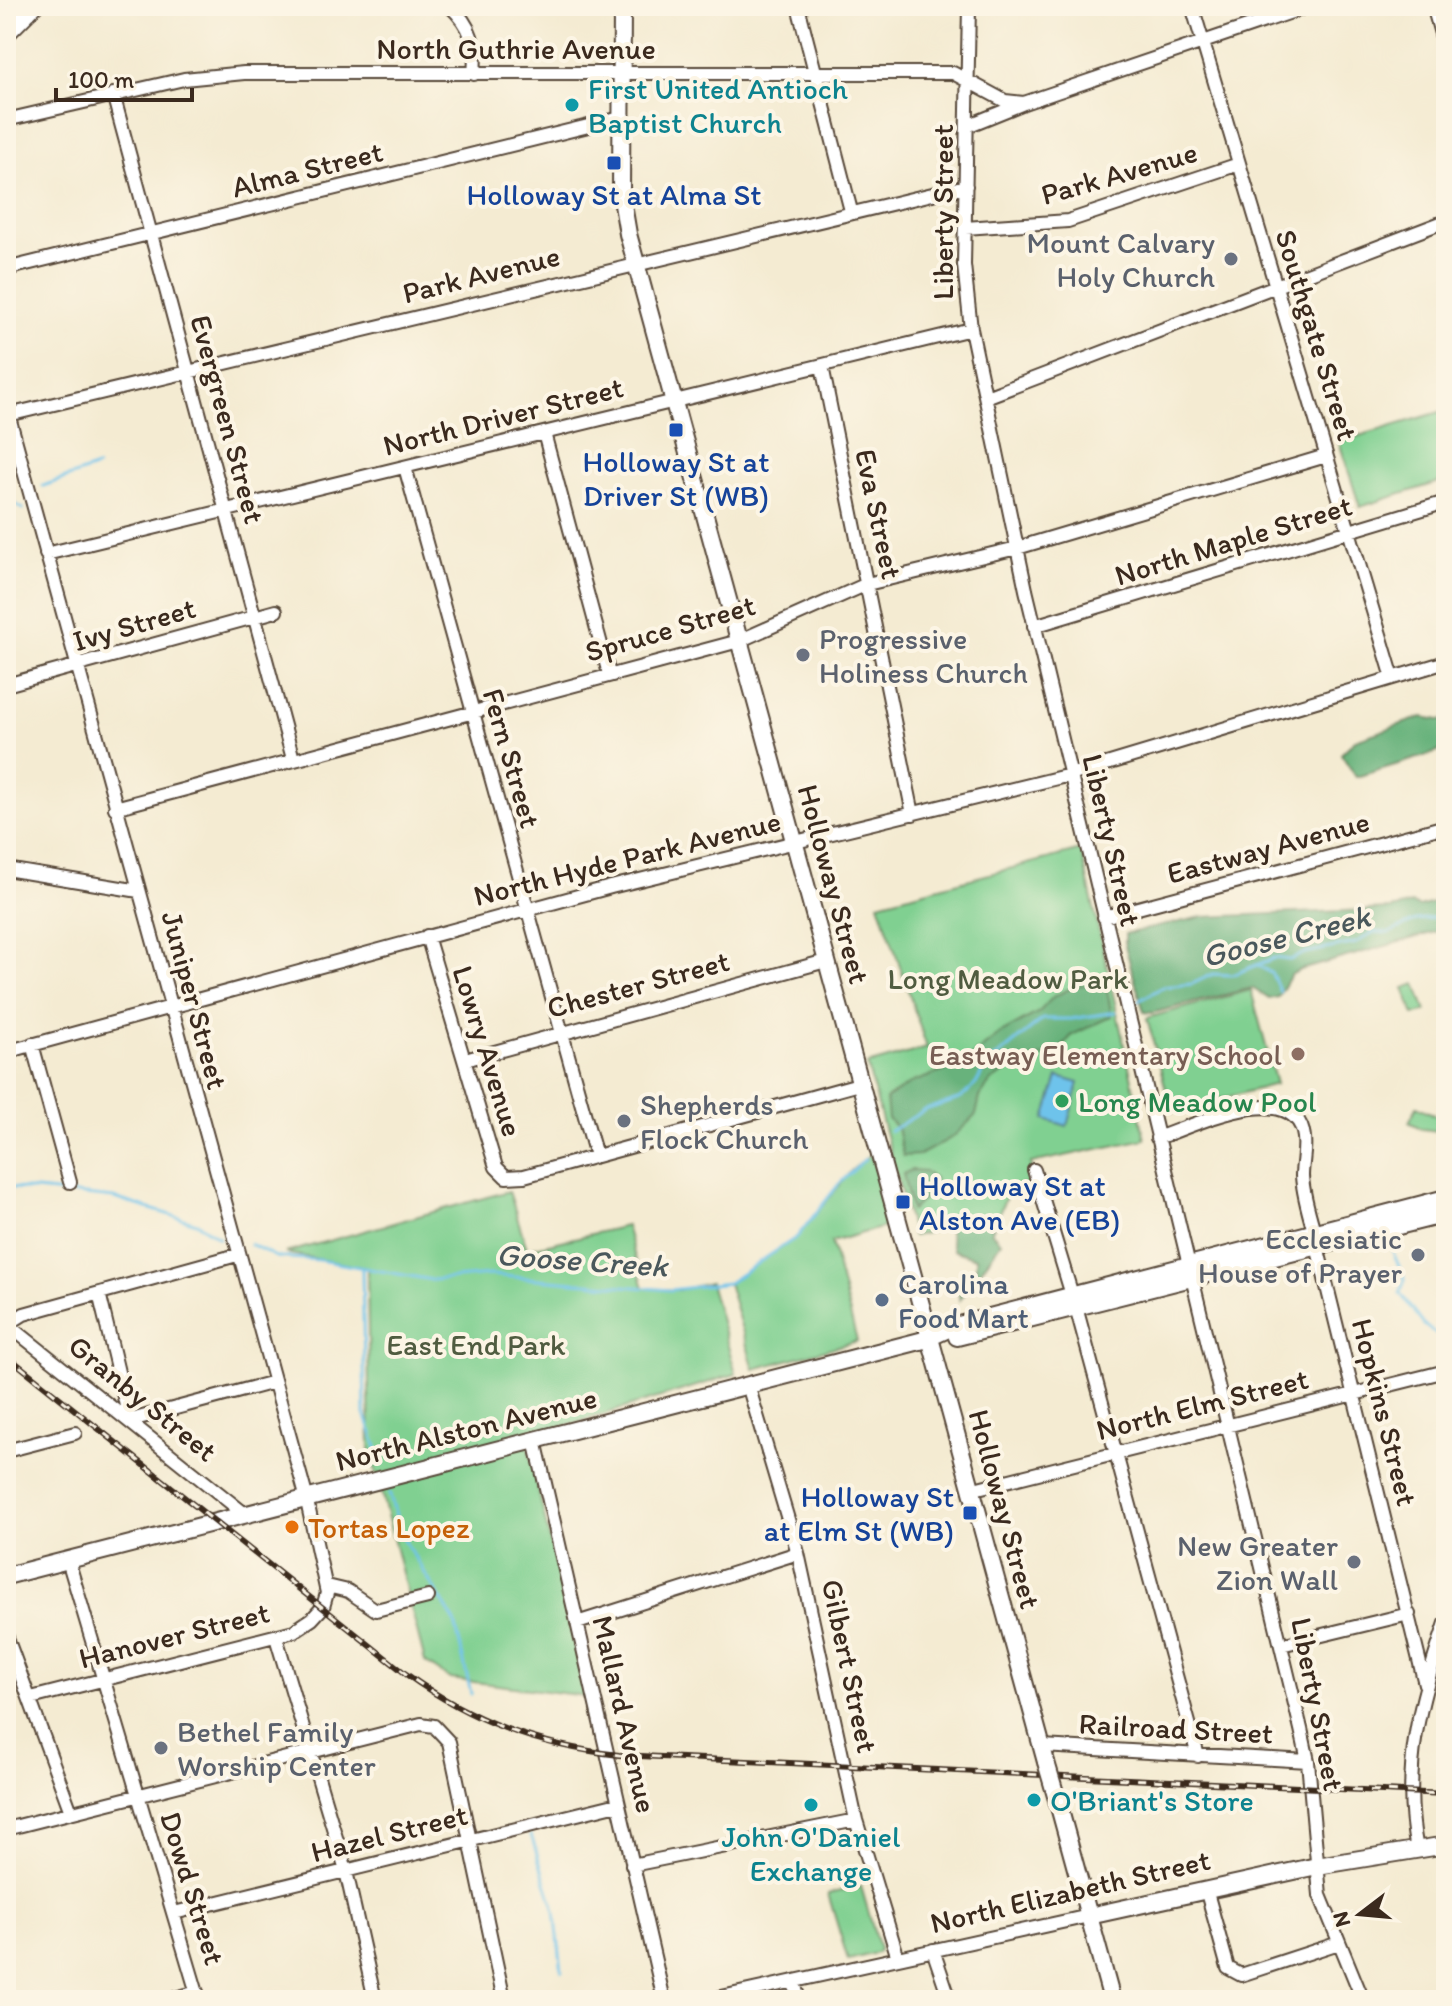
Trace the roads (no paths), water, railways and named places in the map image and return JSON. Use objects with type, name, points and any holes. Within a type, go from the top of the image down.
[{"type":"main road","points":[[6,34],[34,6]]},
{"type":"main road","name":"Holloway Street","points":[[622,6],[622,207],[859,1084],[934,1337],[970,1490],[1112,2000]]},
{"type":"main road","name":"North Alston Avenue","points":[[6,1576],[934,1337],[955,1326],[1074,1301],[1315,1238],[1446,1198]]},
{"type":"main road","name":"North Alston Avenue","points":[[1315,1238],[1446,1214]]},
{"type":"main road","name":"North Elizabeth Street","points":[[1089,1916],[1317,1866],[1446,1845]]},
{"type":"street","points":[[450,6],[465,20],[472,34],[474,74]]},
{"type":"street","points":[[798,6],[851,211]]},
{"type":"street","name":"Liberty Street","points":[[969,6],[964,265],[971,329],[1034,626],[1157,1138],[1193,1270],[1308,1761],[1320,1895],[1363,2000]]},
{"type":"street","name":"Southgate Street","points":[[1192,6],[1393,678]]},
{"type":"street","points":[[967,126],[1024,103],[1309,6]]},
{"type":"street","points":[[1433,6],[1446,51]]},
{"type":"street","name":"North Guthrie Avenue","points":[[6,120],[184,79],[244,73],[953,73],[1005,101],[1024,103]]},
{"type":"street","name":"Evergreen Street","points":[[113,94],[293,759]]},
{"type":"street","name":"Alma Street","points":[[6,269],[621,118]]},
{"type":"street","name":"Park Avenue","points":[[965,228],[1068,221],[1239,164]]},
{"type":"street","name":"Park Avenue","points":[[7,411],[189,372],[851,211],[966,186]]},
{"type":"street","points":[[986,397],[1446,221]]},
{"type":"street","name":"North Driver Street","points":[[46,554],[971,329]]},
{"type":"street","name":"Eva Street","points":[[822,366],[913,814]]},
{"type":"street","name":"Juniper Street","points":[[7,411],[237,1255],[307,1499],[327,1586],[323,1607]]},
{"type":"street","points":[[544,433],[609,674]]},
{"type":"street","name":"Spruce Street","points":[[115,808],[739,641],[867,584],[1017,548],[1326,456]]},
{"type":"street","name":"Fern Street","points":[[405,467],[596,1156]]},
{"type":"street","name":"North Maple Street","points":[[1034,626],[1446,502]]},
{"type":"street","name":"Ivy Street","points":[[6,685],[276,611]]},
{"type":"street","name":"North Hyde Park Avenue","points":[[6,1052],[427,936],[1070,775],[1446,662]]},
{"type":"street","name":"Eastway Avenue","points":[[1104,917],[1446,826]]},
{"type":"street","points":[[6,869],[139,891]]},
{"type":"street","name":"Lowry Avenue","points":[[427,936],[496,1167],[506,1177],[524,1176],[596,1156]]},
{"type":"street","name":"Chester Street","points":[[465,1060],[826,961]]},
{"type":"street","points":[[32,1044],[70,1182]]},
{"type":"street","points":[[596,1156],[859,1084]]},
{"type":"street","name":"Hopkins Street","points":[[1157,1138],[1257,1105],[1285,1110],[1297,1120],[1304,1136],[1303,1181],[1315,1238],[1425,1684]]},
{"type":"street","points":[[1034,1170],[1074,1301],[1198,1756]]},
{"type":"street","points":[[7,1324],[24,1314],[237,1255]]},
{"type":"street","points":[[99,1293],[130,1420],[274,1382]]},
{"type":"street","name":"Granby Street","points":[[7,1324],[246,1515]]},
{"type":"street","name":"North Elm Street","points":[[970,1490],[1446,1371]]},
{"type":"street","name":"Gilbert Street","points":[[748,1385],[798,1553],[856,1820],[898,1958]]},
{"type":"street","points":[[6,1451],[75,1433]]},
{"type":"street","name":"Mallard Avenue","points":[[535,1440],[664,2000]]},
{"type":"street","points":[[577,1623],[798,1553]]},
{"type":"street","name":"Dowd Street","points":[[68,1560],[198,1996]]},
{"type":"street","points":[[327,1586],[348,1591],[376,1610],[428,1597]]},
{"type":"street","name":"Hanover Street","points":[[31,1698],[276,1637],[306,1624],[323,1607]]},
{"type":"street","points":[[1281,1645],[1409,1614]]},
{"type":"street","points":[[1417,1850],[1409,1771],[1425,1684],[1446,1623]]},
{"type":"street","points":[[6,1635],[71,1812]]},
{"type":"street","points":[[276,1637],[346,1871],[375,2000]]},
{"type":"street","points":[[6,1829],[421,1724],[441,1729],[449,1742],[504,2000]]},
{"type":"street","name":"Railroad Street","points":[[1044,1754],[1308,1761]]},
{"type":"street","name":"Hazel Street","points":[[174,1913],[618,1804]]},
{"type":"street","points":[[632,1865],[856,1820]]},
{"type":"street","points":[[1206,1889],[1228,1968],[1233,1974],[1241,1975],[1339,1943]]},
{"type":"street","name":"North Elizabeth Street","points":[[708,2000],[1089,1916]]},
{"type":"street","points":[[933,1950],[950,2000]]},
{"type":"street","points":[[794,1983],[799,2000]]},
{"type":"street","points":[[169,2000],[198,1996]]},
{"type":"water","name":"Long Meadow Pool","points":[[1058,1077],[1079,1083],[1067,1126],[1045,1119]]},
{"type":"waterway","points":[[43,486],[97,467]]},
{"type":"waterway","points":[[6,486],[15,504],[23,509]]},
{"type":"waterway","name":"Goose Creek","points":[[1138,1001],[1163,987],[1192,984],[1213,974],[1232,975],[1274,958],[1290,960],[1305,953],[1356,943],[1374,932],[1389,933],[1417,920],[1446,916]]},
{"type":"waterway","points":[[1258,965],[1272,974],[1280,992]]},
{"type":"waterway","name":"Goose Creek","points":[[890,1131],[925,1110],[961,1098],[976,1084],[986,1066],[1043,1019],[1071,1019],[1116,1012]]},
{"type":"waterway","name":"Goose Creek","points":[[250,1244],[276,1257],[319,1260],[432,1280],[490,1275],[670,1290],[728,1283],[797,1237],[839,1184],[865,1159]]},
{"type":"waterway","name":"Goose Creek","points":[[6,1187],[114,1198],[197,1223],[219,1238]]},
{"type":"waterway","points":[[1390,1245],[1405,1280],[1400,1293],[1424,1325],[1446,1342]]},
{"type":"waterway","points":[[362,1269],[365,1414],[383,1464]]},
{"type":"waterway","points":[[389,1493],[404,1540],[455,1622],[471,1694]]},
{"type":"waterway","points":[[531,1835],[555,1911],[562,1971]]},
{"type":"railway","points":[[6,1355],[406,1674],[455,1705],[533,1738],[619,1755],[1446,1794]]},
{"type":"place","name":"First United Antioch Baptist Church","points":[[572,105]]},
{"type":"place","name":"Holloway St at Alma St","points":[[614,163]]},
{"type":"place","name":"Mount Calvary Holy Church","points":[[1231,259]]},
{"type":"place","name":"Holloway St at Driver St (WB)","points":[[676,430]]},
{"type":"place","name":"Progressive Holiness Church","points":[[803,655]]},
{"type":"place","name":"Eastway Elementary School","points":[[1298,1054]]},
{"type":"place","name":"Long Meadow Pool","points":[[1062,1101]]},
{"type":"place","name":"Shepherds Flock Church","points":[[624,1121]]},
{"type":"place","name":"Holloway St at Alston Ave (EB)","points":[[903,1202]]},
{"type":"place","name":"Ecclesiatic House of Prayer","points":[[1418,1255]]},
{"type":"place","name":"Carolina Food Mart","points":[[882,1300]]},
{"type":"place","name":"Holloway St at Elm St (WB)","points":[[970,1513]]},
{"type":"place","name":"Tortas Lopez","points":[[292,1527]]},
{"type":"place","name":"New Greater Zion Wall","points":[[1354,1562]]},
{"type":"place","name":"Bethel Family Worship Center","points":[[161,1748]]},
{"type":"place","name":"O'Briant's Store","points":[[1034,1800]]},
{"type":"place","name":"John O'Daniel Exchange","points":[[811,1805]]},
{"type":"park label","name":"Long Meadow Park","points":[[1008,978]]},
{"type":"park label","name":"East End Park","points":[[476,1344]]}]
